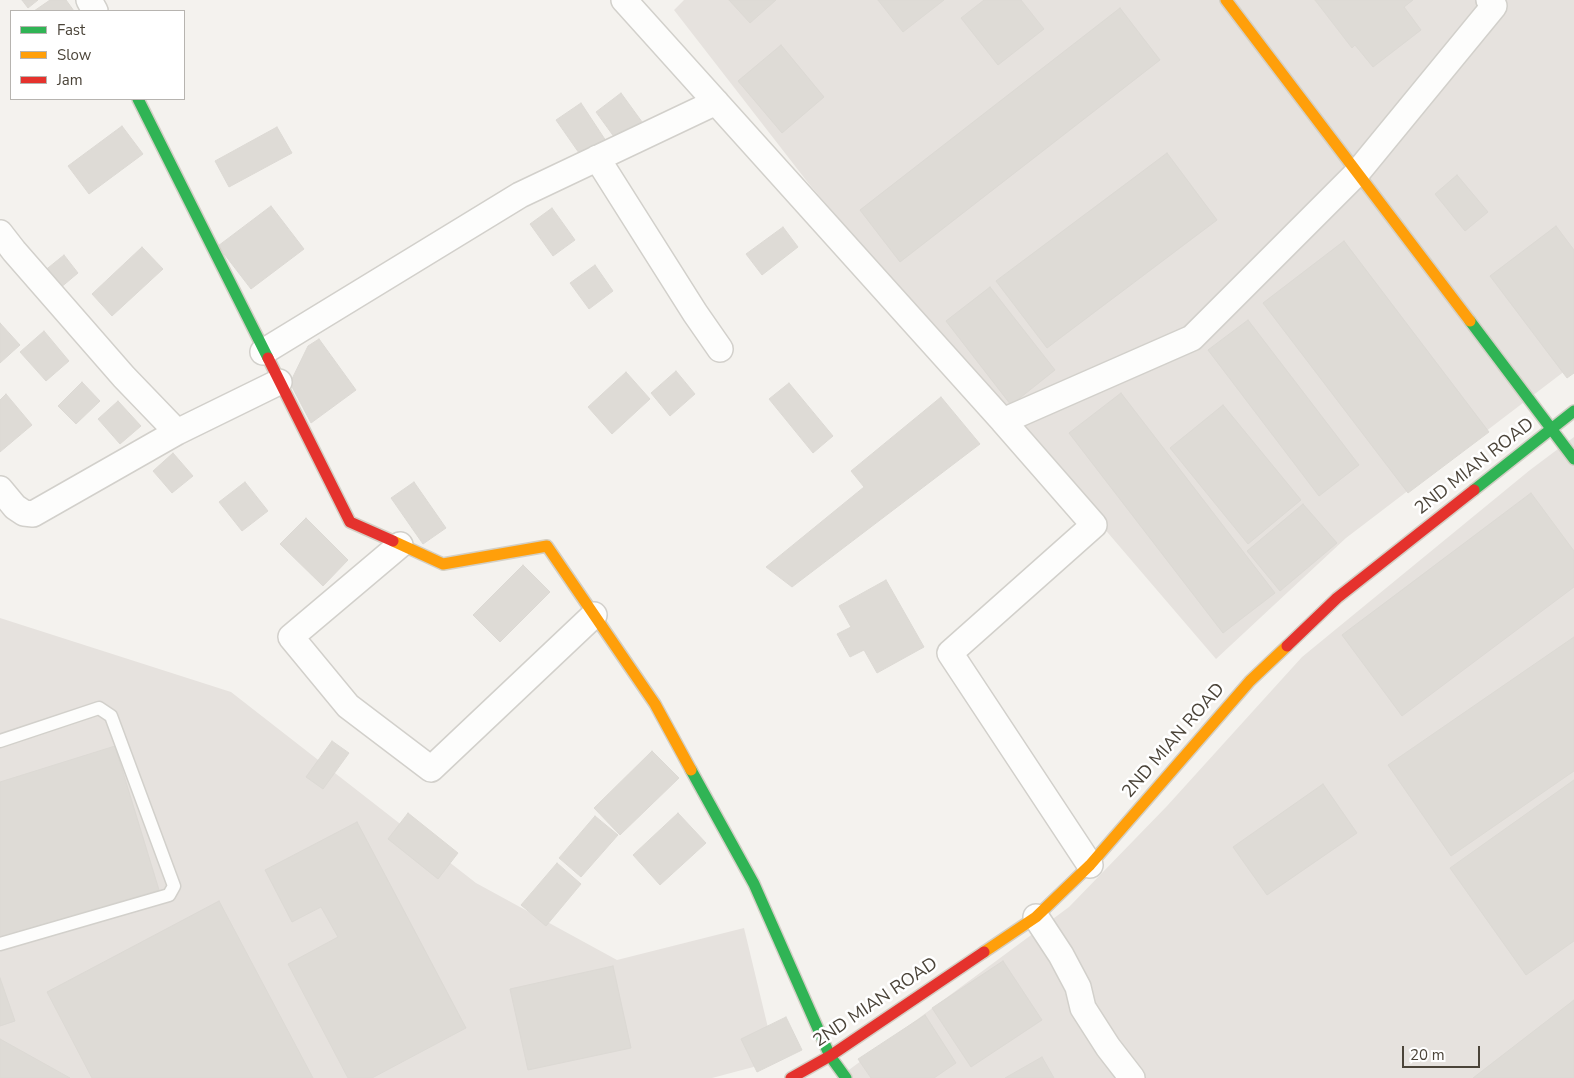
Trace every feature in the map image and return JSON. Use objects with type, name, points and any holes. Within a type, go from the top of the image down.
[{"type":"street","points":[[624,0],[1003,421],[1094,525],[950,653],[1090,865]]},
{"type":"street","points":[[1226,0],[1574,459]]},
{"type":"street","points":[[1003,421],[1192,338],[1357,174],[1494,6],[1489,0]]},
{"type":"street","points":[[138,100],[263,352],[350,522],[443,564],[547,546],[655,704],[754,884],[830,1056],[846,1078]]},
{"type":"street","points":[[263,352],[520,195],[716,102]]},
{"type":"street","points":[[597,158],[695,313],[720,349]]},
{"type":"street","points":[[0,233],[124,377],[177,432]]},
{"type":"street","points":[[0,489],[15,507],[24,513],[33,514],[177,432],[279,382]]},
{"type":"street","name":"2ND MIAN ROAD","points":[[791,1078],[830,1056],[1036,917],[1090,865],[1250,681],[1331,604],[1574,411]]},
{"type":"street","points":[[400,545],[291,637],[348,706],[431,769],[594,615]]},
{"type":"street","points":[[1036,917],[1061,955],[1078,987],[1083,1008],[1108,1047],[1132,1078]]},
{"type":"lane","points":[[0,740],[98,708],[111,716],[174,886],[169,895],[0,944]]},
{"type":"shaded area","points":[[684,0],[1574,0],[1574,364],[1346,538],[1216,659],[809,184],[674,10]]},
{"type":"shaded area","points":[[1574,437],[1574,1078],[838,1078],[1069,907],[1167,806],[1302,657],[1530,470]]},
{"type":"shaded area","points":[[0,618],[231,692],[476,883],[617,960],[744,928],[776,1061],[712,1078],[0,1078]]},
{"type":"building","points":[[22,0],[38,0],[28,8]]},
{"type":"building","points":[[50,0],[66,0],[73,10],[35,10]]},
{"type":"building","points":[[729,0],[776,0],[750,23]]},
{"type":"building","points":[[878,0],[944,0],[903,32]]},
{"type":"building","points":[[984,0],[1021,0],[1044,29],[998,65],[961,18]]},
{"type":"building","points":[[1315,0],[1413,0],[1404,7],[1421,30],[1373,67],[1355,45],[1352,48]]},
{"type":"building","points":[[1120,8],[1160,60],[900,262],[860,210]]},
{"type":"building","points":[[781,45],[824,97],[782,133],[738,81]]},
{"type":"building","points":[[621,93],[645,126],[620,145],[596,112]]},
{"type":"building","points":[[581,103],[610,147],[586,163],[556,120]]},
{"type":"building","points":[[122,126],[143,154],[89,194],[68,166]]},
{"type":"building","points":[[277,127],[292,153],[229,187],[215,161]]},
{"type":"building","points":[[1167,153],[1217,220],[1047,348],[996,281]]},
{"type":"building","points":[[1457,175],[1488,212],[1465,231],[1435,194]]},
{"type":"building","points":[[271,206],[304,249],[251,289],[218,246]]},
{"type":"building","points":[[552,208],[575,240],[553,256],[530,224]]},
{"type":"building","points":[[1556,226],[1574,250],[1574,373],[1567,378],[1490,276]]},
{"type":"building","points":[[783,227],[798,247],[762,275],[746,254]]},
{"type":"building","points":[[1344,241],[1489,432],[1408,493],[1263,303]]},
{"type":"building","points":[[142,247],[163,269],[112,316],[92,294]]},
{"type":"building","points":[[64,255],[78,273],[53,294],[38,276]]},
{"type":"building","points":[[595,265],[613,291],[589,309],[570,283]]},
{"type":"building","points":[[990,287],[1055,370],[1011,405],[946,321]]},
{"type":"building","points":[[1248,320],[1359,465],[1319,496],[1208,350]]},
{"type":"building","points":[[0,323],[20,345],[0,363]]},
{"type":"building","points":[[44,331],[69,361],[46,381],[20,352]]},
{"type":"building","points":[[319,339],[356,390],[311,423],[290,383],[308,346]]},
{"type":"building","points":[[676,371],[695,394],[670,416],[651,393]]},
{"type":"building","points":[[626,372],[650,399],[612,434],[588,407]]},
{"type":"building","points":[[82,382],[100,401],[76,424],[58,406]]},
{"type":"building","points":[[789,383],[833,436],[813,453],[769,399]]},
{"type":"building","points":[[1121,393],[1275,593],[1223,633],[1069,433]]},
{"type":"building","points":[[6,394],[32,425],[0,452],[0,400]]},
{"type":"building","points":[[941,397],[980,444],[792,587],[766,567],[864,487],[851,471]]},
{"type":"building","points":[[118,401],[141,426],[120,444],[98,419]]},
{"type":"building","points":[[1223,405],[1301,500],[1248,544],[1170,448]]},
{"type":"building","points":[[173,453],[193,476],[172,493],[153,471]]},
{"type":"building","points":[[245,482],[268,511],[242,531],[219,502]]},
{"type":"building","points":[[414,482],[446,528],[423,544],[391,498]]},
{"type":"building","points":[[1531,493],[1574,551],[1574,587],[1402,716],[1342,635]]},
{"type":"building","points":[[1303,504],[1337,543],[1280,591],[1247,551]]},
{"type":"building","points":[[306,518],[348,560],[323,586],[280,544]]},
{"type":"building","points":[[523,565],[550,592],[500,642],[473,615]]},
{"type":"building","points":[[886,580],[924,647],[877,673],[864,650],[850,657],[837,634],[851,627],[839,606]]},
{"type":"building","points":[[1574,637],[1574,771],[1451,856],[1388,765]]},
{"type":"building","points":[[332,741],[349,753],[323,789],[306,777]]},
{"type":"building","points":[[115,746],[159,890],[0,937],[0,782]]},
{"type":"building","points":[[652,751],[679,778],[620,835],[594,808]]},
{"type":"building","points":[[1574,780],[1574,941],[1526,975],[1450,868]]},
{"type":"building","points":[[1323,784],[1357,833],[1267,895],[1233,847]]},
{"type":"building","points":[[408,813],[458,853],[438,879],[388,839]]},
{"type":"building","points":[[678,813],[706,843],[660,885],[633,855]]},
{"type":"building","points":[[595,816],[618,835],[581,877],[559,858]]},
{"type":"building","points":[[357,822],[466,1028],[372,1078],[348,1078],[288,964],[338,937],[321,907],[292,922],[265,870]]},
{"type":"building","points":[[557,863],[581,884],[546,926],[521,905]]},
{"type":"building","points":[[219,901],[313,1078],[92,1078],[47,992]]},
{"type":"building","points":[[1003,961],[1042,1020],[971,1067],[932,1008]]},
{"type":"building","points":[[613,966],[631,1048],[528,1070],[510,989]]},
{"type":"building","points":[[0,978],[15,1021],[0,1026]]},
{"type":"building","points":[[1574,1000],[1574,1078],[1473,1078]]},
{"type":"building","points":[[925,1015],[956,1063],[934,1078],[871,1078],[858,1059]]},
{"type":"building","points":[[786,1017],[802,1050],[757,1072],[741,1039]]},
{"type":"building","points":[[0,1039],[70,1078],[0,1078]]},
{"type":"building","points":[[1042,1057],[1054,1078],[1005,1078]]},
{"type":"traffic: fast","points":[[139,100],[268,358]]},
{"type":"traffic: fast","points":[[1470,321],[1574,459]]},
{"type":"traffic: fast","points":[[1474,490],[1574,411]]},
{"type":"traffic: fast","points":[[691,770],[754,884],[830,1056],[846,1078]]},
{"type":"traffic: slow","points":[[1226,0],[1470,321]]},
{"type":"traffic: slow","points":[[393,541],[443,564],[547,546],[655,704],[691,770]]},
{"type":"traffic: slow","points":[[984,952],[1036,917],[1090,865],[1250,681],[1287,646]]},
{"type":"traffic: jam","points":[[268,358],[350,522],[393,541]]},
{"type":"traffic: jam","points":[[1287,646],[1337,598],[1474,490]]},
{"type":"traffic: jam","points":[[791,1078],[830,1056],[984,952]]}]
